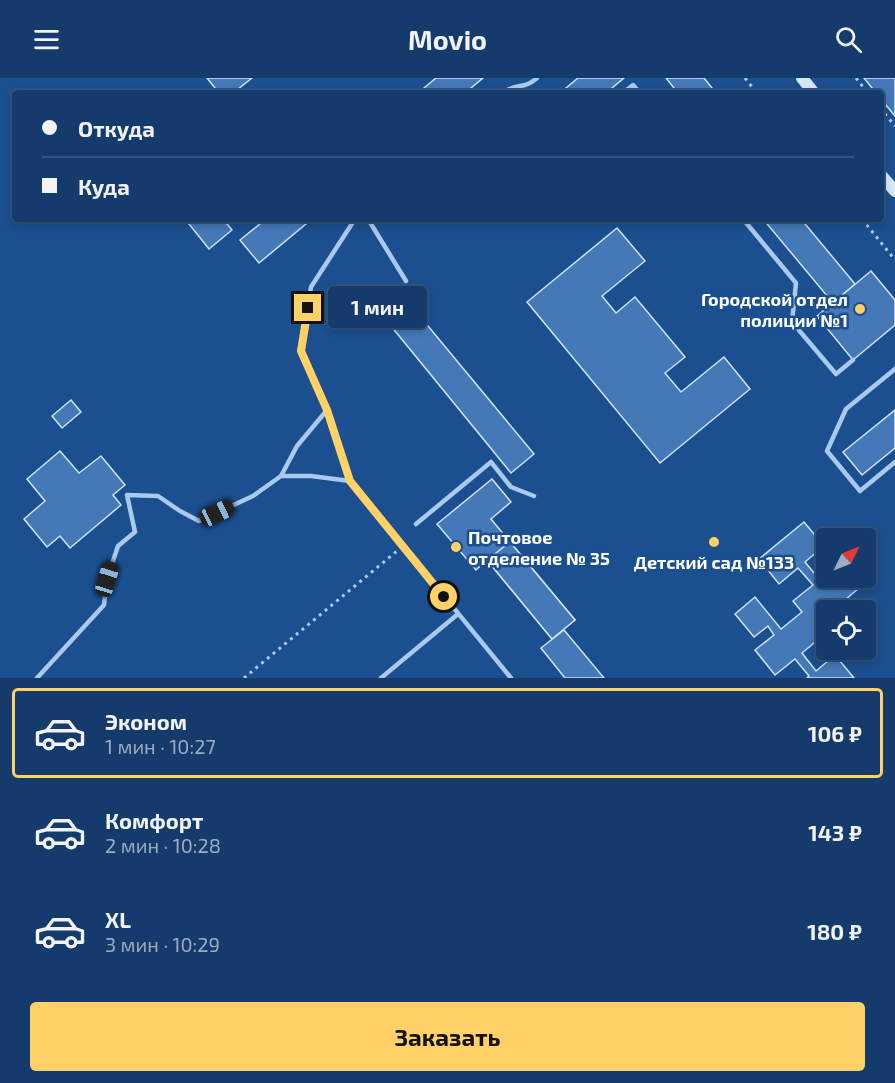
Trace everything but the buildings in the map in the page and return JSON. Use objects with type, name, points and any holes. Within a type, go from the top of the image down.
[{"type":"main road","points":[[802,78],[812,90]]},
{"type":"main road","points":[[884,179],[895,191]]},
{"type":"lane","points":[[506,90],[510,87],[526,87],[537,78]]},
{"type":"lane","points":[[526,87],[529,90]]},
{"type":"lane","points":[[354,222],[311,286],[301,351],[327,410],[350,481],[511,678]]},
{"type":"lane","points":[[370,222],[406,281]]},
{"type":"lane","points":[[745,222],[796,283],[792,322],[836,374],[853,360]]},
{"type":"lane","points":[[895,369],[846,409],[827,451],[860,491],[895,462]]},
{"type":"lane","points":[[37,678],[104,605],[107,579],[118,546],[135,532],[127,495],[158,496],[199,521],[253,496],[281,476],[297,446],[327,410]]},
{"type":"lane","points":[[416,524],[491,462],[511,487],[534,496]]},
{"type":"lane","points":[[281,476],[311,476],[350,481]]},
{"type":"lane","points":[[381,678],[458,614]]},
{"type":"path","points":[[745,78],[755,90]]},
{"type":"path","points":[[856,78],[866,90]]},
{"type":"path","points":[[884,113],[895,126]]},
{"type":"path","points":[[863,222],[895,260]]},
{"type":"path","points":[[244,678],[404,546]]},
{"type":"place","name":"Городской отдел полиции №1","points":[[860,309]]},
{"type":"place","name":"Детский сад №133","points":[[714,542]]},
{"type":"place","name":"Почтовое отделение № 35","points":[[456,547]]},
{"type":"route","points":[[308,308],[301,351],[327,410],[350,481],[444,597]]}]
